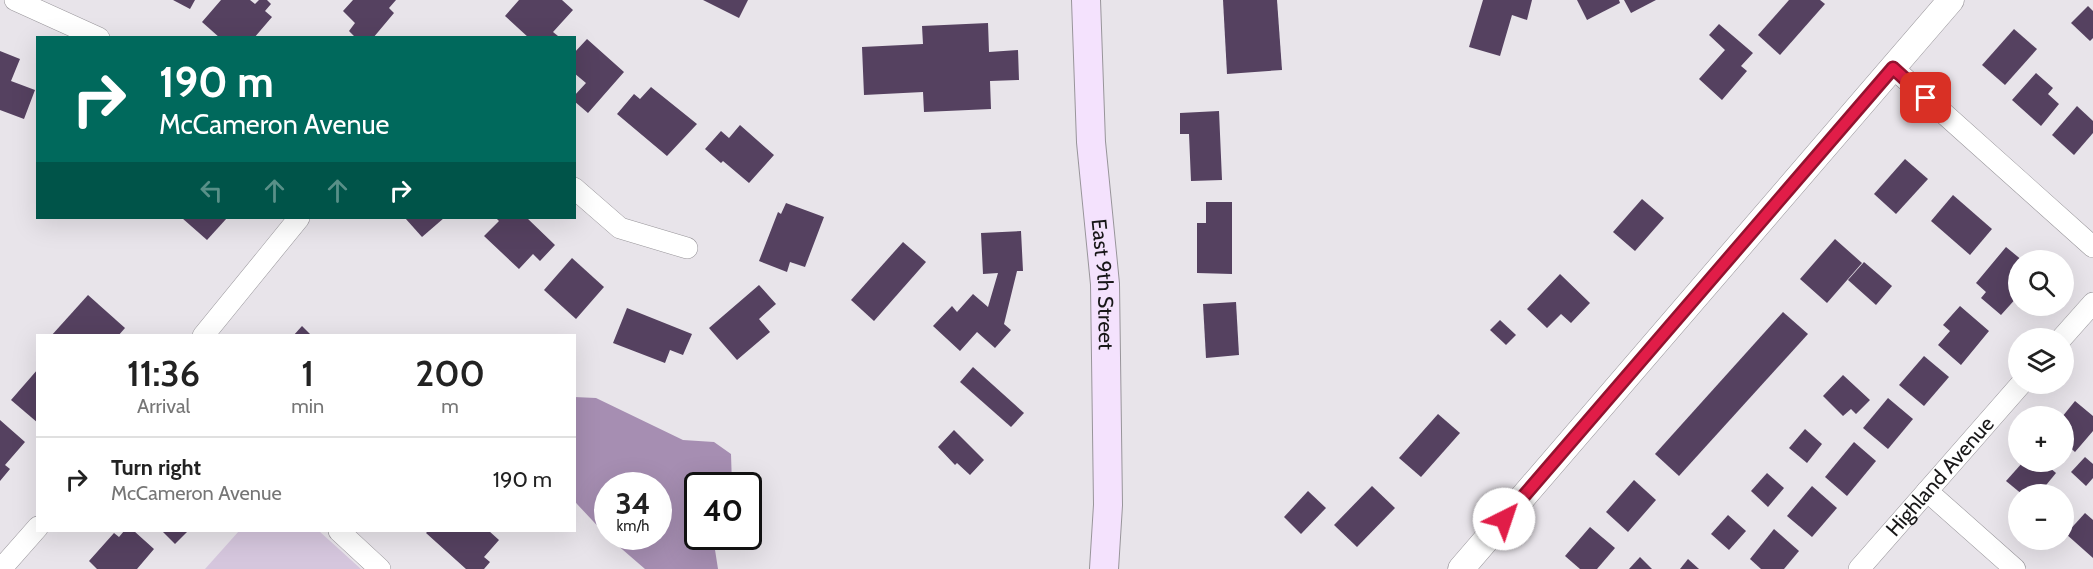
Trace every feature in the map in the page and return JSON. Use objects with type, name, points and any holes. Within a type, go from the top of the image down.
[{"type":"main road","name":"East 9th Street","points":[[1086,0],[1091,142],[1105,284],[1108,373],[1104,569]]},
{"type":"street","points":[[15,0],[95,36]]},
{"type":"street","points":[[1461,569],[1951,0]]},
{"type":"street","points":[[1893,68],[2093,247]]},
{"type":"street","points":[[576,190],[620,228],[687,248]]},
{"type":"street","points":[[205,334],[298,219]]},
{"type":"street","points":[[2071,328],[2093,303]]},
{"type":"street","name":"Highland Avenue","points":[[1859,569],[2012,394]]},
{"type":"street","points":[[1927,491],[2015,569]]},
{"type":"street","points":[[1,569],[36,529]]},
{"type":"street","points":[[340,532],[380,569]]},
{"type":"shaded area","points":[[576,397],[596,398],[683,440],[714,442],[731,454],[732,472],[684,472],[684,550],[715,550],[718,569],[645,569],[623,550],[672,550],[672,472],[594,472],[594,522],[576,503]]},
{"type":"shaded area","points":[[238,532],[320,532],[361,569],[205,569]]},
{"type":"building","points":[[173,0],[195,0],[190,9]]},
{"type":"building","points":[[221,0],[250,0],[255,4],[259,0],[267,0],[271,4],[265,11],[272,17],[256,36],[218,36],[202,22]]},
{"type":"building","points":[[353,0],[396,0],[389,8],[394,13],[375,36],[354,36],[349,31],[355,23],[343,11]]},
{"type":"building","points":[[519,0],[562,0],[573,10],[553,32],[558,36],[527,36],[505,16]]},
{"type":"building","points":[[703,0],[748,0],[739,18]]},
{"type":"building","points":[[1223,0],[1277,0],[1282,70],[1227,74]]},
{"type":"building","points":[[1483,0],[1532,0],[1527,20],[1512,15],[1500,56],[1469,47]]},
{"type":"building","points":[[1577,0],[1619,0],[1620,3],[1587,20]]},
{"type":"building","points":[[1624,0],[1656,0],[1631,13]]},
{"type":"building","points":[[1789,0],[1820,0],[1825,4],[1780,55],[1758,35]]},
{"type":"building","points":[[2088,6],[2093,11],[2093,38],[2090,41],[2071,23]]},
{"type":"building","points":[[988,23],[989,52],[1018,50],[1019,80],[990,81],[991,109],[924,112],[923,92],[864,95],[862,47],[923,44],[922,26]]},
{"type":"building","points":[[1719,24],[1753,53],[1741,66],[1747,71],[1722,100],[1699,79],[1725,50],[1709,35]]},
{"type":"building","points":[[2014,29],[2037,49],[2005,85],[1982,65]]},
{"type":"building","points":[[587,39],[624,72],[588,113],[576,103],[576,94],[586,83],[576,75],[576,51]]},
{"type":"building","points":[[0,51],[20,59],[11,81],[35,90],[24,119],[0,110]]},
{"type":"building","points":[[2036,73],[2053,88],[2048,94],[2059,104],[2041,126],[2012,100]]},
{"type":"building","points":[[651,87],[697,124],[667,156],[617,114],[634,94],[640,99]]},
{"type":"building","points":[[2077,106],[2093,121],[2093,133],[2074,155],[2052,135]]},
{"type":"building","points":[[1219,111],[1222,180],[1191,181],[1189,134],[1180,134],[1180,113]]},
{"type":"building","points":[[740,125],[774,155],[749,183],[705,149],[721,131],[729,138]]},
{"type":"building","points":[[1905,159],[1928,179],[1896,214],[1874,194]]},
{"type":"building","points":[[1953,195],[1992,229],[1970,255],[1931,221]]},
{"type":"building","points":[[1642,199],[1664,218],[1635,251],[1613,232]]},
{"type":"building","points":[[1206,202],[1232,202],[1232,274],[1197,273],[1197,223],[1206,223]]},
{"type":"building","points":[[786,203],[824,217],[805,267],[790,262],[787,272],[759,261],[778,212],[781,214]]},
{"type":"building","points":[[183,219],[226,219],[207,240]]},
{"type":"building","points":[[406,219],[443,219],[422,237]]},
{"type":"building","points":[[497,219],[528,219],[555,245],[540,261],[533,254],[519,269],[484,236],[499,221]]},
{"type":"building","points":[[1021,231],[1023,271],[1017,271],[1004,324],[1011,330],[995,348],[977,332],[960,351],[933,326],[952,306],[957,312],[973,294],[988,307],[998,273],[983,274],[981,233]]},
{"type":"building","points":[[1835,239],[1862,263],[1827,303],[1800,279]]},
{"type":"building","points":[[903,242],[926,262],[874,321],[851,300]]},
{"type":"building","points":[[2006,247],[2010,250],[2008,307],[2001,315],[1981,298],[1986,292],[1976,283]]},
{"type":"building","points":[[572,258],[604,287],[576,319],[544,290]]},
{"type":"building","points":[[1864,262],[1892,286],[1876,305],[1848,280]]},
{"type":"building","points":[[1560,274],[1590,303],[1571,323],[1561,314],[1547,328],[1527,309]]},
{"type":"building","points":[[759,285],[776,304],[759,319],[770,332],[737,360],[709,328]]},
{"type":"building","points":[[88,295],[125,328],[120,334],[53,334]]},
{"type":"building","points":[[1236,302],[1239,355],[1206,358],[1203,304]]},
{"type":"building","points":[[1960,306],[1989,331],[1961,365],[1938,345],[1950,331],[1943,325]]},
{"type":"building","points":[[627,308],[692,334],[683,355],[670,350],[665,363],[613,343]]},
{"type":"building","points":[[1783,312],[1808,334],[1679,476],[1655,454]]},
{"type":"building","points":[[1500,320],[1516,335],[1506,345],[1490,330]]},
{"type":"building","points":[[302,326],[310,334],[295,334]]},
{"type":"building","points":[[1924,356],[1949,377],[1924,406],[1899,385]]},
{"type":"building","points":[[973,367],[1024,413],[1011,427],[960,382]]},
{"type":"building","points":[[36,371],[36,421],[11,400]]},
{"type":"building","points":[[1843,375],[1870,400],[1856,414],[1851,409],[1843,416],[1823,396]]},
{"type":"building","points":[[1888,398],[1913,419],[1888,449],[1863,428]]},
{"type":"building","points":[[2075,401],[2093,416],[2093,431],[2075,452],[2074,406],[2071,406]]},
{"type":"building","points":[[1438,414],[1460,433],[1421,477],[1399,458]]},
{"type":"building","points":[[0,420],[25,442],[5,465],[10,469],[0,481]]},
{"type":"building","points":[[1805,429],[1822,444],[1807,463],[1789,448]]},
{"type":"building","points":[[954,430],[984,460],[970,475],[957,463],[955,465],[938,447]]},
{"type":"building","points":[[1854,442],[1876,461],[1847,496],[1825,477]]},
{"type":"building","points":[[2085,457],[2093,464],[2093,478],[2086,486],[2071,472],[2074,472],[2074,469]]},
{"type":"building","points":[[2014,472],[2056,473],[2047,484],[2010,484],[2006,481]]},
{"type":"building","points":[[1767,473],[1784,488],[1768,507],[1751,491]]},
{"type":"building","points":[[1634,480],[1656,500],[1628,532],[1606,512]]},
{"type":"building","points":[[1372,486],[1395,508],[1357,547],[1334,525]]},
{"type":"building","points":[[1812,486],[1837,508],[1812,537],[1787,516]]},
{"type":"building","points":[[1308,491],[1326,508],[1301,534],[1284,517]]},
{"type":"building","points":[[2085,513],[2093,520],[2093,558],[2074,541],[2074,525]]},
{"type":"building","points":[[1728,515],[1746,531],[1729,550],[1711,534]]},
{"type":"building","points":[[1590,527],[1615,548],[1597,569],[1580,569],[1565,556]]},
{"type":"building","points":[[1774,529],[1799,551],[1784,569],[1761,569],[1750,559]]},
{"type":"building","points":[[123,532],[135,532],[154,549],[137,569],[97,569],[89,561],[114,533],[119,537]]},
{"type":"building","points":[[163,532],[187,532],[175,544]]},
{"type":"building","points":[[490,532],[499,540],[484,557],[490,562],[484,569],[466,569],[426,533]]},
{"type":"building","points":[[1640,557],[1652,569],[1629,569]]},
{"type":"building","points":[[1688,559],[1699,569],[1680,569]]},
{"type":"route","points":[[1504,519],[1893,68],[1926,98]]}]
